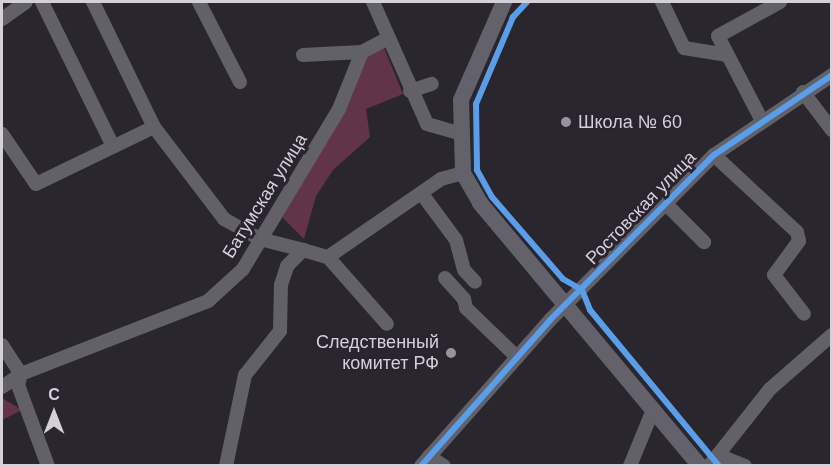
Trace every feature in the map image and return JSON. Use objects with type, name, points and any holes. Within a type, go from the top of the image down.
[{"type":"main road","points":[[504,2],[461,100],[458,134],[463,173],[480,203],[700,465]]},
{"type":"street","points":[[2,19],[26,2]]},
{"type":"street","points":[[42,2],[113,146]]},
{"type":"street","points":[[93,2],[154,127],[224,219],[260,239],[328,257],[387,324]]},
{"type":"street","points":[[199,2],[240,82]]},
{"type":"street","points":[[373,2],[386,39],[427,124],[458,134]]},
{"type":"street","points":[[662,2],[684,48],[727,55]]},
{"type":"street","points":[[761,119],[718,36],[780,2]]},
{"type":"street","points":[[303,55],[362,52],[386,39]]},
{"type":"street","name":"Батумская улица","points":[[2,387],[21,374],[208,301],[243,269],[339,109],[362,52]]},
{"type":"street","name":"Ростовская улица","points":[[425,461],[565,306],[714,155],[761,119],[831,75]]},
{"type":"street","points":[[410,91],[432,84]]},
{"type":"street","points":[[803,92],[831,130]]},
{"type":"street","points":[[2,134],[36,184],[154,127]]},
{"type":"street","points":[[714,155],[797,232],[799,241],[774,275],[804,314]]},
{"type":"street","points":[[328,257],[441,179],[463,173]]},
{"type":"street","points":[[422,194],[456,240],[465,270],[475,282]]},
{"type":"street","points":[[666,204],[704,242]]},
{"type":"street","points":[[226,465],[245,375],[280,331],[281,285],[287,266],[303,250]]},
{"type":"street","points":[[445,278],[464,299],[466,308],[517,357]]},
{"type":"street","points":[[709,465],[720,456],[770,389],[831,335]]},
{"type":"street","points":[[2,345],[21,374],[18,385],[48,465]]},
{"type":"street","points":[[630,465],[653,410]]},
{"type":"street","points":[[720,456],[745,465]]},
{"type":"street","points":[[425,461],[444,465]]},
{"type":"shaded area","points":[[384,48],[403,94],[366,109],[370,137],[333,170],[316,196],[304,239],[281,216],[365,56]]},
{"type":"shaded area","points":[[2,398],[22,410],[2,420]]},
{"type":"cycle path","points":[[527,2],[513,17],[476,104],[477,170],[492,197],[563,279],[582,290],[590,310],[719,466]]},
{"type":"cycle path","points":[[421,466],[550,320],[714,155],[832,75]]},
{"type":"place","name":"Школа № 60","points":[[566,122]]},
{"type":"place","name":"Следственный комитет РФ","points":[[451,353]]}]
